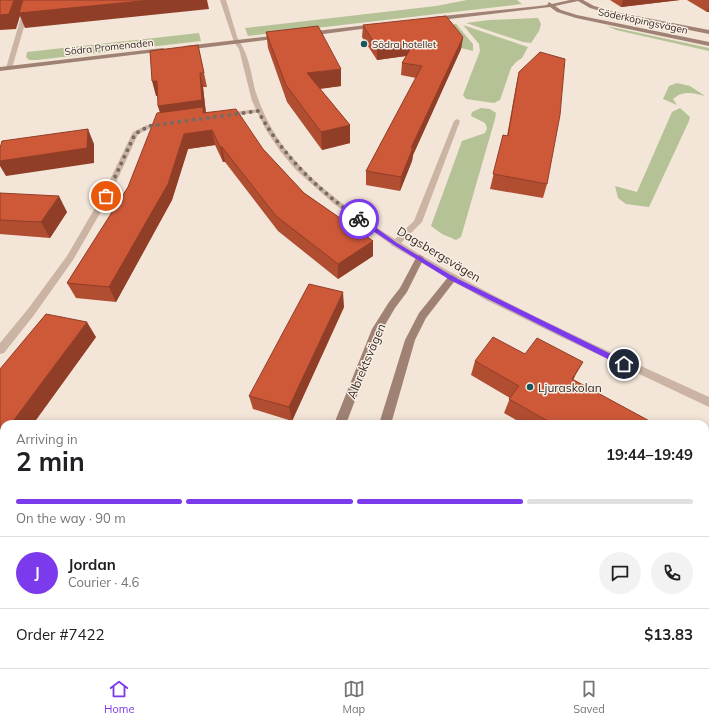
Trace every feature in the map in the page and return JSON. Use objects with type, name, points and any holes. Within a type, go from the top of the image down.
[{"type":"main road","points":[[545,0],[552,6]]},
{"type":"main road","points":[[428,19],[552,6],[578,0]]},
{"type":"main road","name":"Söderköpingsvägen","points":[[578,0],[592,7],[614,13],[709,32]]},
{"type":"main road","name":"Söderköpingsvägen","points":[[552,6],[576,16],[709,44]]},
{"type":"main road","points":[[304,34],[380,25]]},
{"type":"main road","points":[[176,49],[289,36]]},
{"type":"main road","name":"Södra Promenaden","points":[[0,69],[169,50]]},
{"type":"main road","name":"Albrektsvägen","points":[[342,420],[377,329],[392,305],[404,290],[420,258]]},
{"type":"main road","points":[[385,420],[410,340],[422,316],[452,278]]},
{"type":"street","points":[[9,68],[29,0]]},
{"type":"street","name":"Dagsbergsvägen","points":[[223,0],[237,42],[242,49],[258,111],[274,138],[295,164],[348,212],[396,244],[452,278],[598,352],[709,402]]},
{"type":"street","points":[[220,116],[258,111]]},
{"type":"street","points":[[396,244],[418,222],[457,121]]},
{"type":"street","points":[[0,350],[31,312],[70,258],[106,196],[135,134],[149,126],[176,122]]},
{"type":"green space","points":[[467,0],[517,0],[522,4],[248,36],[245,28],[436,6]]},
{"type":"green space","points":[[538,18],[541,24],[539,31],[531,43],[523,42],[466,23],[489,20]]},
{"type":"green space","points":[[456,24],[473,44],[473,51],[461,48],[445,25]]},
{"type":"green space","points":[[463,25],[528,47],[522,58],[511,68],[500,100],[494,103],[466,99],[463,95],[480,51],[479,44]]},
{"type":"green space","points":[[607,26],[709,48],[709,51],[616,30]]},
{"type":"green space","points":[[199,33],[201,41],[37,60],[29,60],[26,57],[27,52]]},
{"type":"green space","points":[[677,83],[690,86],[705,96],[693,93],[681,94],[673,99],[677,105],[663,99],[669,86]]},
{"type":"green space","points":[[481,108],[490,109],[496,113],[495,119],[461,237],[456,240],[442,234],[431,226],[462,141],[485,133],[487,128],[485,123],[471,116],[472,112]]},
{"type":"green space","points":[[680,108],[690,117],[689,121],[649,207],[626,204],[618,198],[615,186],[637,192],[672,112]]},
{"type":"building","points":[[0,0],[14,0],[9,14],[0,15]]},
{"type":"building","points":[[23,0],[152,0],[19,13]]},
{"type":"building","points":[[446,16],[463,37],[411,148],[413,148],[401,177],[366,171],[422,66],[402,63],[414,43],[377,47],[363,25]]},
{"type":"building","points":[[318,26],[341,69],[307,73],[350,125],[321,132],[286,85],[266,32]]},
{"type":"building","points":[[198,45],[204,73],[200,73],[202,100],[158,106],[157,81],[152,81],[150,51]]},
{"type":"building","points":[[540,52],[565,59],[560,115],[547,184],[493,174],[503,135],[508,136],[519,72]]},
{"type":"building","points":[[203,107],[203,113],[236,109],[263,149],[304,193],[373,241],[338,264],[276,216],[222,147],[220,147],[212,130],[184,134],[168,184],[109,287],[67,283],[128,187],[157,113]]},
{"type":"building","points":[[88,129],[87,148],[0,161],[0,148],[2,141]]},
{"type":"building","points":[[0,193],[59,196],[41,222],[0,220]]},
{"type":"building","points":[[309,284],[343,292],[289,407],[249,396]]},
{"type":"building","points":[[46,314],[87,322],[14,420],[0,420],[0,369]]},
{"type":"building","points":[[493,337],[525,354],[537,338],[583,362],[572,379],[648,420],[546,420],[509,399],[519,386],[475,361]]},
{"type":"way so far","points":[[106,196],[135,134],[149,126],[258,111],[269,132],[295,164],[348,212],[359,219]]},
{"type":"place","name":"Södra hotellet","points":[[364,44]]},
{"type":"place","name":"Ljuraskolan","points":[[530,387]]},
{"type":"route","points":[[359,219],[396,244],[452,278],[557,332],[624,364]]}]
